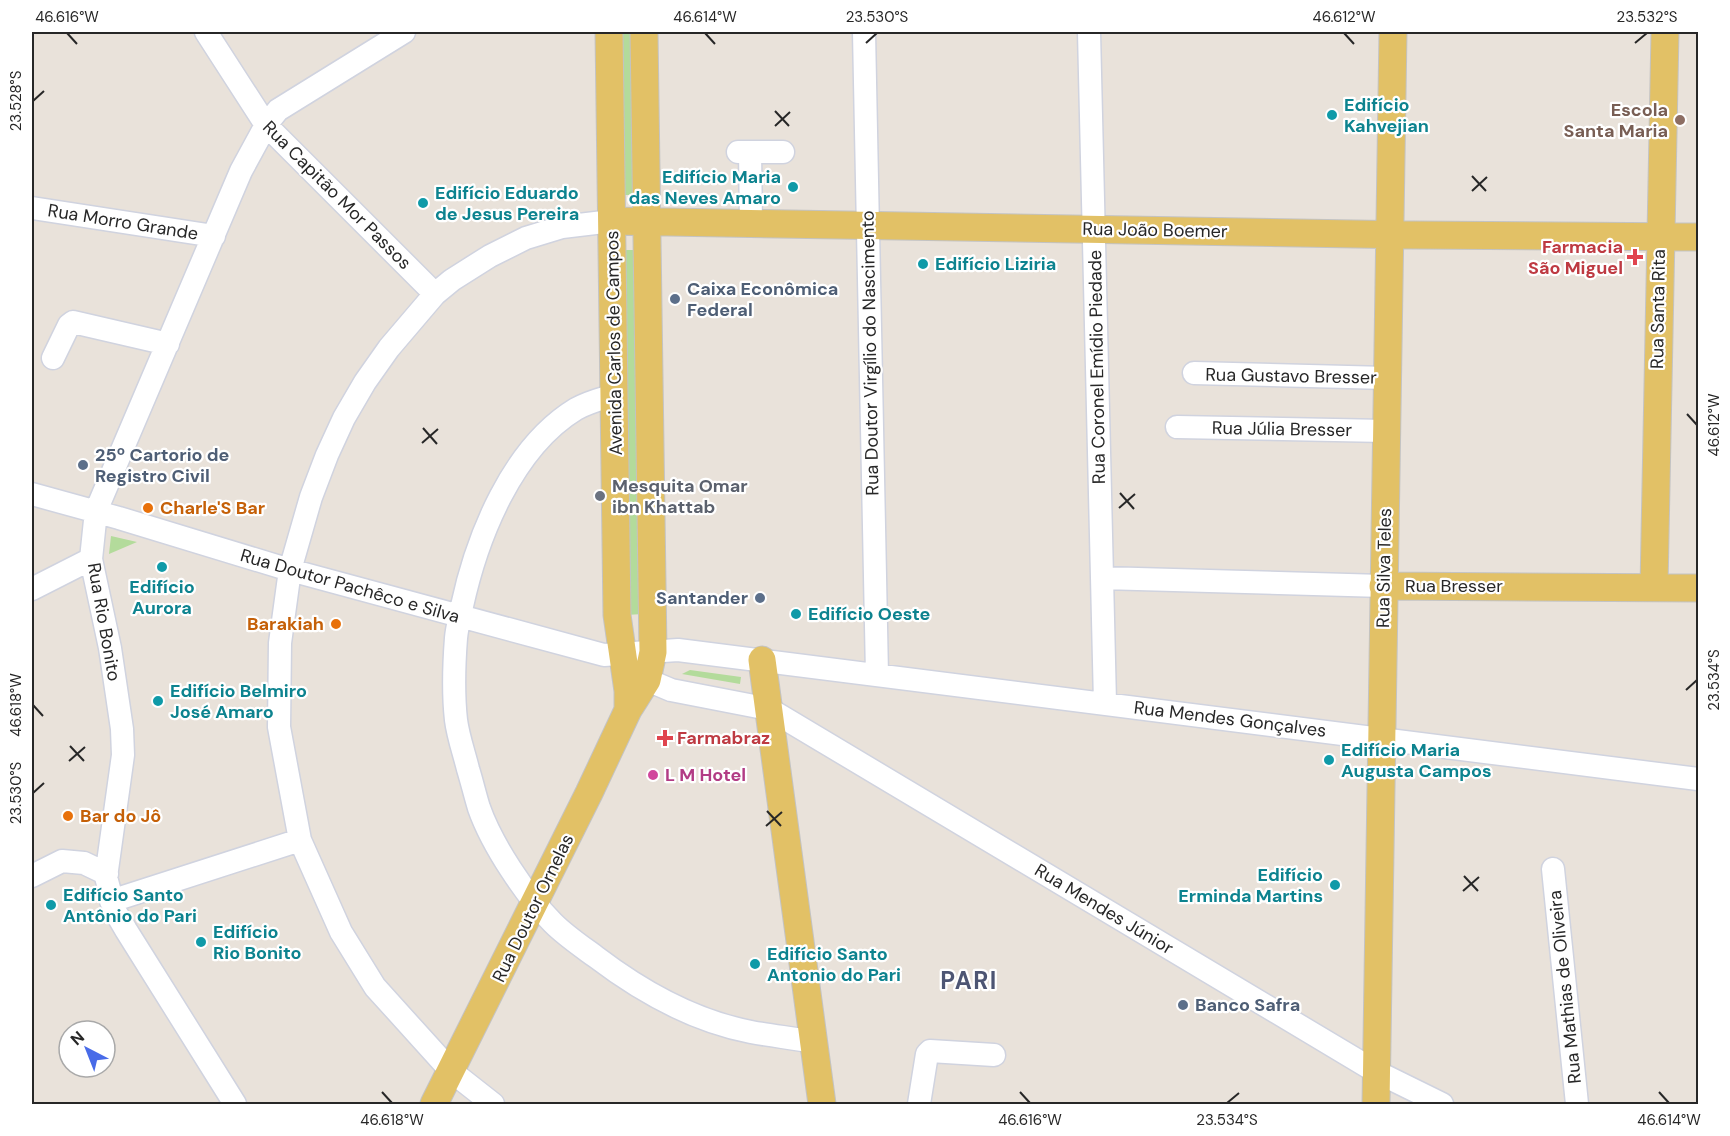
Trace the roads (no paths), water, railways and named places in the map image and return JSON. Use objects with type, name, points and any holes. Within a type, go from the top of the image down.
[{"type":"main road","name":"Avenida Carlos de Campos","points":[[609,32],[617,615],[625,665]]},
{"type":"main road","name":"Avenida Carlos de Campos","points":[[644,32],[653,652]]},
{"type":"main road","name":"Rua Silva Teles","points":[[1376,1104],[1393,32]]},
{"type":"main road","name":"Rua Santa Rita","points":[[1654,587],[1659,237],[1665,32]]},
{"type":"main road","name":"Rua João Boemer","points":[[612,221],[1389,235],[1698,237]]},
{"type":"main road","name":"Rua Bresser","points":[[1383,586],[1698,588]]},
{"type":"main road","name":"Rua Doutor Ornelas","points":[[435,1104],[535,904],[628,710],[625,665],[653,652]]},
{"type":"main road","points":[[762,660],[822,1104]]},
{"type":"street","name":"Rua Capitão Mor Passos","points":[[206,32],[266,125],[435,294]]},
{"type":"street","name":"Rua Rio Bonito","points":[[235,1104],[138,949],[111,901],[107,874],[123,755],[121,720],[110,648],[91,559],[96,511],[242,171],[266,125],[278,110],[404,32]]},
{"type":"street","name":"Rua Doutor Virgílio do Nascimento","points":[[864,32],[877,675]]},
{"type":"street","name":"Rua Coronel Emídio Piedade","points":[[1089,32],[1105,703]]},
{"type":"street","points":[[751,224],[744,152],[783,152]]},
{"type":"street","name":"Rua Morro Grande","points":[[34,205],[140,226],[214,236]]},
{"type":"street","points":[[494,1104],[451,1071],[375,987],[341,932],[300,840],[279,727],[280,643],[290,570],[311,497],[344,418],[383,357],[435,294],[470,267],[509,244],[562,227],[612,221]]},
{"type":"street","points":[[53,358],[69,325],[73,322],[168,345]]},
{"type":"street","name":"Rua Gustavo Bresser","points":[[1194,373],[1387,378]]},
{"type":"street","points":[[614,395],[586,404],[565,417],[548,432],[514,472],[485,529],[466,588],[456,636],[454,678],[456,721],[480,810],[512,870],[535,904],[565,934],[622,977],[662,1001],[693,1014],[749,1032],[814,1042]]},
{"type":"street","name":"Rua Júlia Bresser","points":[[1177,427],[1386,431]]},
{"type":"street","name":"Rua Doutor Pachêco e Silva","points":[[32,494],[625,665],[671,690],[769,709]]},
{"type":"street","points":[[32,589],[91,559]]},
{"type":"street","name":"Rua Bresser","points":[[1102,578],[1383,586]]},
{"type":"street","name":"Rua Mendes Gonçalves","points":[[653,652],[678,650],[762,660],[1698,779]]},
{"type":"street","name":"Rua Mendes Júnior","points":[[769,709],[1375,1071],[1442,1104]]},
{"type":"street","points":[[111,901],[300,840]]},
{"type":"street","points":[[32,876],[62,861],[84,863],[107,874]]},
{"type":"street","name":"Rua Mathias de Oliveira","points":[[1553,869],[1576,1104]]},
{"type":"street","points":[[919,1104],[927,1054],[930,1051],[994,1055]]},
{"type":"place","name":"Edifício Kahvejian","points":[[1332,115]]},
{"type":"place","name":"Escola Santa Maria","points":[[1680,120]]},
{"type":"place","name":"Edifício Maria das Neves Amaro","points":[[793,187]]},
{"type":"place","name":"Edifício Eduardo de Jesus Pereira","points":[[423,203]]},
{"type":"place","name":"Farmacia São Miguel","points":[[1635,257]]},
{"type":"place","name":"Edifício Liziria","points":[[923,264]]},
{"type":"place","name":"Caixa Econômica Federal","points":[[675,299]]},
{"type":"place","name":"25º Cartorio de Registro Civil","points":[[83,465]]},
{"type":"place","name":"Mesquita Omar ibn Khattab","points":[[600,496]]},
{"type":"place","name":"Charle'S Bar","points":[[148,508]]},
{"type":"place","name":"Edifício Aurora","points":[[162,567]]},
{"type":"place","name":"Santander","points":[[760,598]]},
{"type":"place","name":"Edifício Oeste","points":[[796,614]]},
{"type":"place","name":"Barakiah","points":[[336,624]]},
{"type":"place","name":"Edifício Belmiro José Amaro","points":[[158,701]]},
{"type":"place","name":"Farmabraz","points":[[665,738]]},
{"type":"place","name":"Edifício Maria Augusta Campos","points":[[1329,760]]},
{"type":"place","name":"L M Hotel","points":[[653,775]]},
{"type":"place","name":"Bar do Jô","points":[[68,816]]},
{"type":"place","name":"Edifício Erminda Martins","points":[[1335,885]]},
{"type":"place","name":"Edifício Santo Antônio do Pari","points":[[51,905]]},
{"type":"place","name":"Edifício Rio Bonito","points":[[201,942]]},
{"type":"place","name":"Edifício Santo Antonio do Pari","points":[[755,964]]},
{"type":"place","name":"Banco Safra","points":[[1183,1005]]},
{"type":"district","name":"PARI","points":[[969,981]]}]
